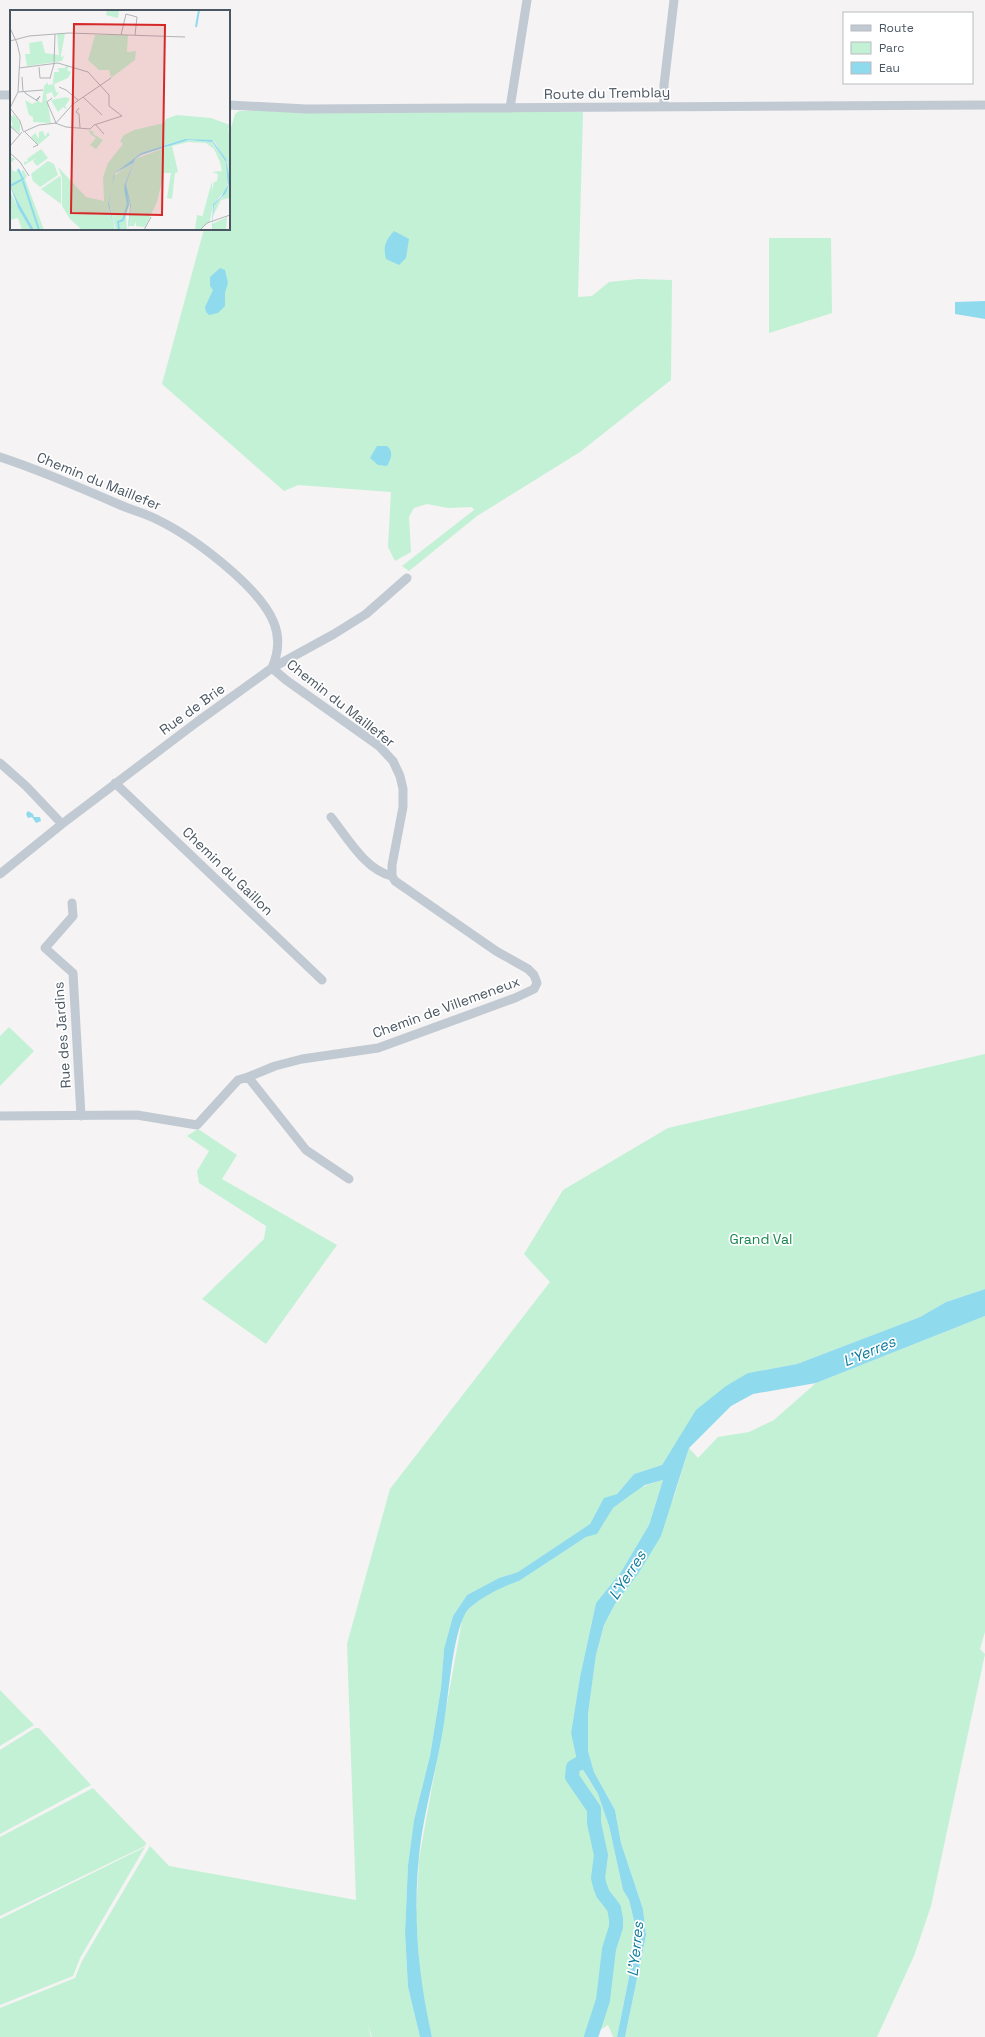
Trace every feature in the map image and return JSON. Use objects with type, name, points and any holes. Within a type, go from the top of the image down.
[{"type":"street","points":[[510,108],[527,0]]},
{"type":"street","points":[[664,106],[664,85],[674,0]]},
{"type":"street","name":"Route du Tremblay","points":[[230,105],[307,109],[985,105]]},
{"type":"street","name":"Chemin du Maillefer","points":[[0,457],[54,476],[158,520],[202,549],[256,595],[275,624],[278,638],[277,656],[272,668],[286,680],[379,746],[393,761],[404,789],[392,876]]},
{"type":"street","name":"Rue de Brie","points":[[0,874],[115,783],[272,668],[322,641],[366,614],[407,578]]},
{"type":"street","points":[[0,763],[26,786],[62,824]]},
{"type":"street","name":"Chemin du Gaillon","points":[[115,783],[322,980]]},
{"type":"street","points":[[331,817],[365,859],[382,874],[392,876]]},
{"type":"street","name":"Chemin de Villemeneux","points":[[0,1116],[150,1116],[197,1125],[238,1080],[275,1066],[302,1059],[378,1048],[534,990],[537,983],[534,975],[528,969],[496,951],[401,887],[392,876]]},
{"type":"street","name":"Rue des Jardins","points":[[72,903],[73,916],[45,948],[73,973],[81,1116]]},
{"type":"street","points":[[248,1077],[306,1150],[349,1179]]},
{"type":"green space","points":[[239,111],[583,112],[578,297],[592,296],[609,282],[638,279],[672,280],[671,380],[580,452],[477,516],[409,571],[402,566],[474,510],[472,507],[448,508],[427,504],[414,508],[409,517],[411,552],[395,561],[388,547],[391,492],[298,485],[284,491],[162,384],[204,230],[230,230],[230,132],[235,114]]},
{"type":"green space","points":[[769,238],[831,238],[832,313],[769,333]]},
{"type":"green space","points":[[9,1027],[34,1051],[0,1086],[0,1036]]},
{"type":"green space","name":"Grand Val","points":[[985,1054],[985,1289],[946,1302],[920,1317],[797,1364],[748,1373],[675,1444],[662,1465],[634,1474],[617,1494],[604,1499],[590,1524],[518,1572],[499,1578],[467,1595],[453,1616],[444,1649],[441,1688],[430,1756],[414,1820],[408,1865],[405,1933],[408,1987],[420,2037],[372,2037],[368,2025],[371,2037],[0,2037],[0,2008],[75,1978],[82,1961],[150,1846],[169,1866],[356,1900],[347,1644],[390,1489],[550,1282],[524,1254],[563,1190],[668,1128]]},
{"type":"green space","points":[[198,1129],[237,1155],[222,1179],[337,1245],[266,1344],[202,1299],[264,1239],[266,1226],[199,1183],[197,1171],[209,1151],[187,1136]]},
{"type":"green space","points":[[985,1316],[985,1632],[980,1649],[985,1654],[931,1906],[914,1956],[877,2037],[625,2037],[646,1935],[643,1909],[621,1843],[615,1810],[594,1772],[588,1751],[588,1714],[596,1655],[604,1625],[615,1604],[638,1574],[674,1497],[689,1448],[698,1458],[718,1437],[749,1432],[774,1420],[816,1383]]},
{"type":"green space","points":[[663,1480],[649,1525],[621,1572],[596,1603],[580,1677],[571,1733],[585,1774],[598,1794],[609,1826],[623,1890],[629,1900],[636,1929],[634,1952],[617,2037],[613,2037],[608,2025],[600,2030],[597,2037],[432,2037],[424,2005],[419,1960],[416,1917],[419,1859],[464,1615],[476,1602],[498,1589],[519,1581],[586,1537],[592,1535],[602,1526],[612,1509],[629,1494],[650,1484]]},
{"type":"green space","points":[[0,1690],[34,1725],[0,1746]]},
{"type":"green space","points":[[35,1728],[39,1728],[91,1785],[0,1834],[0,1750]]},
{"type":"green space","points":[[93,1788],[146,1843],[145,1846],[0,1916],[0,1837]]},
{"type":"green space","points":[[145,1847],[80,1958],[73,1976],[0,2005],[0,1919]]},
{"type":"water","points":[[394,231],[409,239],[406,258],[399,265],[386,259],[385,255],[386,244]]},
{"type":"water","points":[[220,268],[225,270],[228,283],[225,293],[225,306],[218,313],[209,315],[206,312],[205,307],[213,290],[210,286],[210,277]]},
{"type":"water","points":[[985,301],[985,319],[955,314],[955,302]]},
{"type":"water","points":[[377,446],[387,446],[391,451],[391,458],[387,466],[378,465],[370,458]]},
{"type":"water","points":[[28,811],[33,814],[34,817],[40,817],[41,821],[36,823],[32,817],[28,818],[26,814]]},
{"type":"water","name":"L'Yerres","points":[[985,1289],[985,1316],[816,1383],[753,1394],[731,1406],[689,1448],[661,1536],[638,1574],[615,1604],[604,1625],[596,1655],[588,1714],[588,1751],[594,1772],[615,1810],[621,1843],[643,1909],[646,1935],[625,2037],[617,2037],[634,1952],[636,1929],[629,1900],[623,1890],[609,1826],[598,1794],[577,1760],[571,1733],[580,1677],[596,1603],[621,1572],[649,1525],[663,1480],[645,1485],[613,1508],[597,1534],[586,1537],[519,1581],[482,1599],[465,1614],[454,1652],[444,1723],[423,1824],[418,1864],[417,1914],[420,1963],[432,2037],[420,2037],[408,1987],[405,1933],[408,1865],[414,1820],[430,1756],[441,1688],[444,1649],[453,1616],[467,1595],[499,1578],[518,1572],[590,1524],[604,1498],[617,1494],[634,1474],[662,1465],[696,1410],[726,1386],[748,1373],[797,1364],[920,1317],[946,1302]]},
{"type":"waterway","points":[[583,1761],[573,1767],[572,1777],[594,1809],[594,1823],[601,1855],[598,1878],[603,1894],[614,1908],[616,1919],[616,1927],[609,1949],[603,2000],[591,2037]]}]
